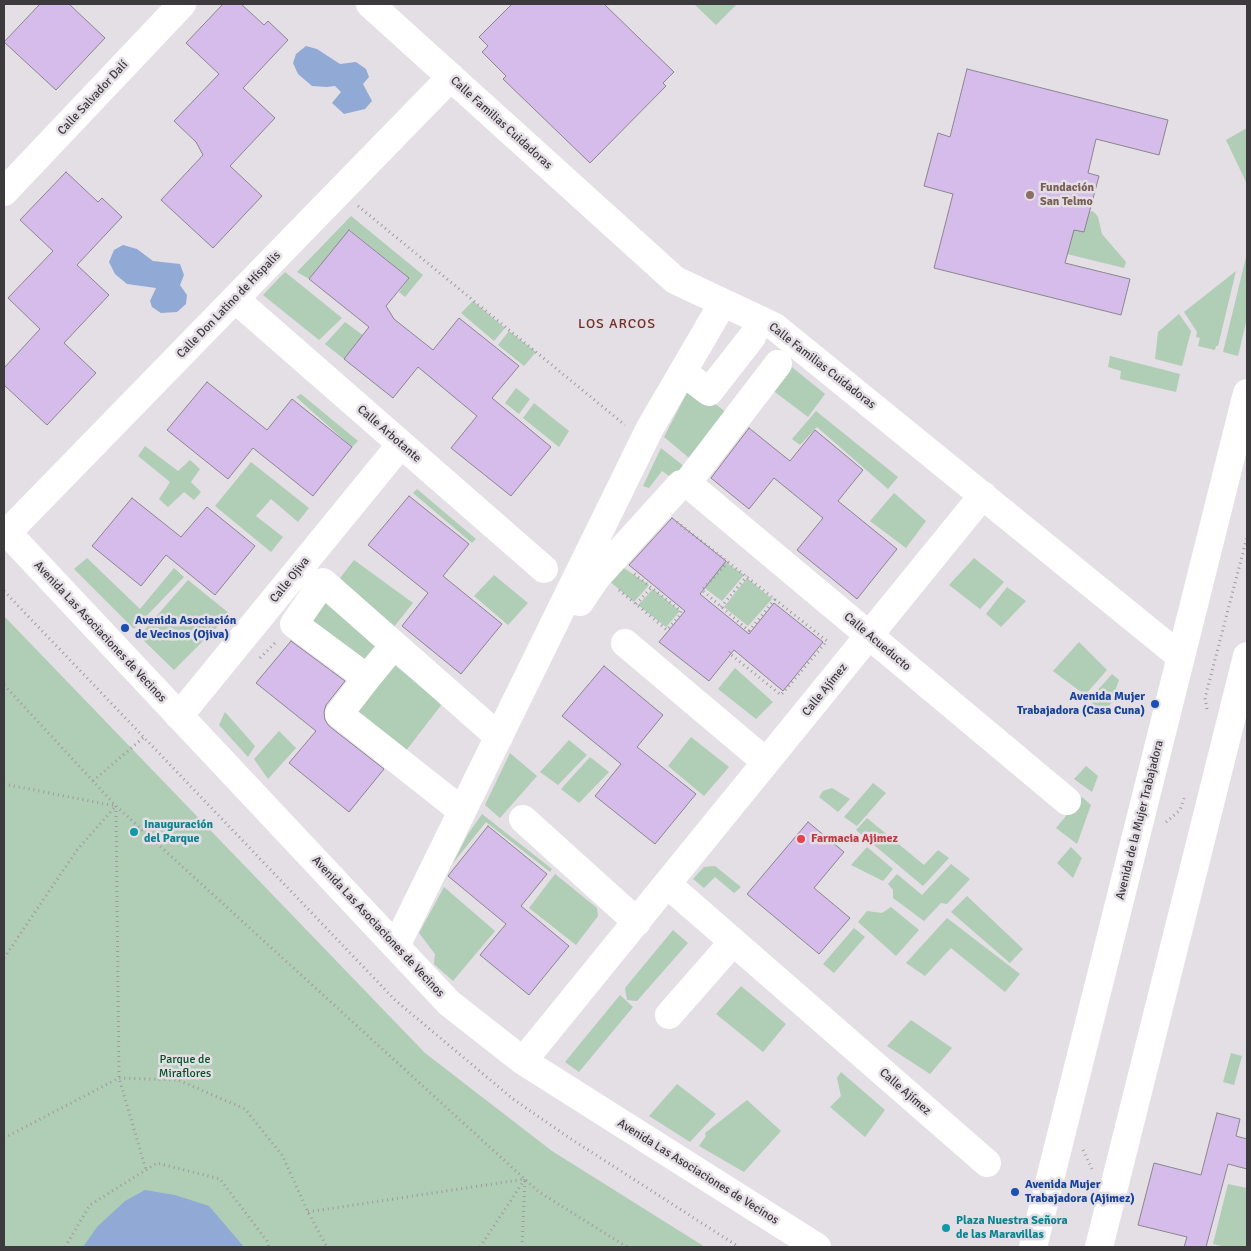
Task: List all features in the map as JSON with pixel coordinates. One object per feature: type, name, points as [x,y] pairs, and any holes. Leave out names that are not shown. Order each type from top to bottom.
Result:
[{"type":"street","name":"Calle Salvador Dalí","points":[[4,192],[182,4]]},
{"type":"street","name":"Calle Familias Cuidadoras","points":[[370,4],[675,280],[775,327],[1181,657]]},
{"type":"street","name":"Calle Don Latino de Híspalis","points":[[6,531],[235,299],[450,77]]},
{"type":"street","name":"Calle Arbotante","points":[[235,299],[544,569]]},
{"type":"street","points":[[396,946],[644,441],[717,312]]},
{"type":"street","points":[[709,392],[752,338]]},
{"type":"street","points":[[554,624],[561,630],[596,578],[684,483],[778,364]]},
{"type":"street","points":[[683,372],[730,411]]},
{"type":"street","name":"Avenida de la Mujer Trabajadora","points":[[1033,1247],[1247,393]]},
{"type":"street","name":"Calle Ojiva","points":[[179,716],[401,444]]},
{"type":"street","name":"Calle Acueducto","points":[[684,483],[870,635],[1067,801]]},
{"type":"street","name":"Calle Ajímez","points":[[523,1061],[984,495]]},
{"type":"street","name":"Avenida Las Asociaciones de Vecinos","points":[[6,531],[449,1003],[523,1061],[817,1247]]},
{"type":"street","points":[[367,678],[294,624],[323,582],[498,737]]},
{"type":"street","points":[[625,643],[766,762]]},
{"type":"street","points":[[394,645],[339,714],[462,811]]},
{"type":"street","points":[[1099,1247],[1247,656]]},
{"type":"street","points":[[523,819],[636,922]]},
{"type":"street","name":"Calle Ajímez","points":[[667,884],[987,1163]]},
{"type":"street","points":[[669,1015],[733,942]]},
{"type":"path","points":[[340,191],[644,441]]},
{"type":"path","points":[[692,535],[747,576],[827,641],[782,695],[729,652],[733,649]]},
{"type":"path","points":[[1208,714],[1205,698],[1247,537]]},
{"type":"path","points":[[728,562],[702,590],[748,631],[775,599]]},
{"type":"path","points":[[629,570],[653,588],[681,611],[668,630],[636,604],[653,588]]},
{"type":"path","points":[[721,607],[747,576]]},
{"type":"path","points":[[638,605],[653,588]]},
{"type":"path","points":[[257,662],[298,619]]},
{"type":"path","points":[[4,685],[116,806],[539,1192],[627,1247]]},
{"type":"path","points":[[93,780],[144,737]]},
{"type":"path","points":[[4,784],[116,806]]},
{"type":"path","points":[[1159,828],[1180,810],[1186,792]]},
{"type":"path","points":[[4,958],[77,850],[116,806]]},
{"type":"path","points":[[116,806],[119,1078],[146,1170]]},
{"type":"path","points":[[4,1138],[119,1078],[178,1080],[244,1109],[282,1155],[308,1212],[327,1247]]},
{"type":"path","points":[[1079,1142],[1095,1176]]},
{"type":"path","points":[[65,1247],[90,1205],[157,1163],[220,1179],[267,1241],[269,1247]]},
{"type":"path","points":[[308,1212],[525,1179]]},
{"type":"path","points":[[480,1247],[525,1179]]},
{"type":"path","points":[[522,1247],[525,1179]]},
{"type":"green space","points":[[694,4],[737,4],[716,25]]},
{"type":"green space","points":[[1247,128],[1247,184],[1226,140]]},
{"type":"green space","points":[[1085,210],[1094,212],[1098,217],[1102,234],[1126,262],[1124,268],[1063,253],[1069,226]]},
{"type":"green space","points":[[351,216],[423,275],[405,297],[399,292],[409,278],[350,230],[309,279],[297,272]]},
{"type":"green space","points":[[1246,257],[1247,318],[1238,356],[1223,352]]},
{"type":"green space","points":[[1236,271],[1218,346],[1216,346],[1215,350],[1198,346],[1200,338],[1196,337],[1197,332],[1184,312]]},
{"type":"green space","points":[[285,272],[342,318],[319,340],[263,295]]},
{"type":"green space","points":[[473,301],[505,328],[494,341],[461,313]]},
{"type":"green space","points":[[1179,314],[1191,331],[1182,366],[1155,359],[1158,332]]},
{"type":"green space","points":[[345,322],[368,339],[358,341],[344,359],[325,344]]},
{"type":"green space","points":[[509,331],[536,352],[524,366],[498,345]]},
{"type":"green space","points":[[1110,356],[1180,374],[1176,392],[1120,379],[1121,371],[1108,367]]},
{"type":"green space","points":[[782,359],[825,394],[808,417],[763,383]]},
{"type":"green space","points":[[691,385],[736,420],[700,467],[664,437]]},
{"type":"green space","points":[[516,388],[530,399],[519,414],[505,403]]},
{"type":"green space","points":[[301,394],[358,441],[352,447],[296,397]]},
{"type":"green space","points":[[534,403],[569,431],[559,447],[523,418]]},
{"type":"green space","points":[[816,411],[898,477],[888,489],[817,427],[800,445],[792,439]]},
{"type":"green space","points":[[145,446],[178,471],[190,460],[200,469],[191,482],[201,492],[194,500],[184,492],[168,507],[159,499],[170,482],[138,456]]},
{"type":"green space","points":[[661,448],[690,471],[681,484],[662,471],[649,488],[643,486]]},
{"type":"green space","points":[[251,462],[309,508],[298,522],[271,499],[256,516],[283,537],[271,552],[215,506]]},
{"type":"green space","points":[[417,489],[476,539],[472,543],[413,493]]},
{"type":"green space","points":[[894,493],[926,521],[906,548],[870,521]]},
{"type":"green space","points":[[87,558],[140,609],[174,568],[184,577],[134,629],[74,569]]},
{"type":"green space","points":[[974,558],[1004,582],[980,609],[949,585]]},
{"type":"green space","points":[[354,560],[413,603],[389,633],[333,587]]},
{"type":"green space","points":[[724,561],[744,575],[722,601],[702,586]]},
{"type":"green space","points":[[621,566],[649,585],[634,602],[608,580]]},
{"type":"green space","points":[[494,575],[528,603],[508,625],[474,596]]},
{"type":"green space","points":[[747,578],[772,599],[748,626],[724,607]]},
{"type":"green space","points":[[188,580],[230,614],[174,670],[139,636]]},
{"type":"green space","points":[[1007,587],[1026,601],[1001,627],[986,614]]},
{"type":"green space","points":[[653,589],[680,611],[666,627],[638,605]]},
{"type":"green space","points":[[327,593],[387,641],[367,668],[307,617]]},
{"type":"green space","name":"Parque de Miraflores","points":[[4,616],[425,1053],[552,1151],[705,1247],[4,1247]]},
{"type":"green space","points":[[1079,642],[1107,670],[1085,695],[1053,671]]},
{"type":"green space","points":[[385,657],[442,704],[405,752],[345,705]]},
{"type":"green space","points":[[735,668],[773,702],[756,719],[718,689]]},
{"type":"green space","points":[[1112,674],[1119,680],[1106,716],[1089,700]]},
{"type":"green space","points":[[225,712],[255,746],[248,757],[219,725]]},
{"type":"green space","points":[[279,731],[296,748],[268,779],[254,759]]},
{"type":"green space","points":[[691,737],[729,767],[704,796],[668,766]]},
{"type":"green space","points":[[569,740],[587,755],[558,785],[540,772]]},
{"type":"green space","points":[[510,753],[537,776],[500,818],[485,805]]},
{"type":"green space","points":[[590,757],[609,772],[579,803],[561,789]]},
{"type":"green space","points":[[1086,766],[1098,776],[1092,792],[1074,779]]},
{"type":"green space","points":[[873,783],[886,793],[857,826],[844,817]]},
{"type":"green space","points":[[832,788],[850,799],[838,812],[819,797],[823,791]]},
{"type":"green space","points":[[1082,797],[1091,805],[1077,844],[1056,828]]},
{"type":"green space","points":[[482,814],[552,869],[550,872],[486,822],[453,863],[468,834]]},
{"type":"green space","points":[[867,818],[924,865],[938,850],[949,858],[923,886],[856,830]]},
{"type":"green space","points":[[867,847],[893,869],[883,881],[851,865]]},
{"type":"green space","points":[[1071,847],[1082,858],[1073,878],[1057,863]]},
{"type":"green space","points":[[951,864],[970,879],[947,904],[941,903],[924,921],[893,898],[893,890],[888,884],[897,874],[922,895]]},
{"type":"green space","points":[[715,866],[741,887],[734,893],[715,877],[704,888],[693,879],[704,867]]},
{"type":"green space","points":[[555,874],[597,908],[598,916],[576,945],[529,908]]},
{"type":"green space","points":[[444,887],[495,931],[453,981],[434,964],[435,954],[419,933]]},
{"type":"green space","points":[[967,896],[1023,949],[1010,963],[951,912]]},
{"type":"green space","points":[[891,907],[919,930],[896,956],[858,922],[867,911],[882,913]]},
{"type":"green space","points":[[947,918],[1020,974],[1005,992],[951,948],[925,976],[906,963]]},
{"type":"green space","points":[[854,928],[865,937],[834,973],[823,964]]},
{"type":"green space","points":[[673,930],[688,943],[637,1001],[627,1000],[625,988]]},
{"type":"green space","points":[[741,986],[786,1024],[763,1052],[716,1014]]},
{"type":"green space","points":[[620,995],[633,1007],[579,1072],[565,1062]]},
{"type":"green space","points":[[911,1020],[952,1048],[930,1074],[887,1046]]},
{"type":"green space","points":[[1231,1053],[1242,1056],[1234,1085],[1223,1082]]},
{"type":"green space","points":[[841,1072],[885,1110],[865,1137],[830,1107],[841,1096],[837,1078]]},
{"type":"green space","points":[[677,1084],[716,1114],[690,1142],[649,1116]]},
{"type":"green space","points":[[747,1100],[781,1131],[744,1172],[699,1146],[706,1136],[705,1133]]},
{"type":"green space","points":[[1228,1184],[1247,1188],[1247,1247],[1226,1247],[1213,1244]]},
{"type":"water","points":[[306,46],[317,49],[340,64],[356,62],[366,69],[369,77],[363,84],[372,101],[365,109],[344,114],[332,103],[341,92],[335,86],[312,86],[298,74],[293,63],[296,54]]},
{"type":"water","points":[[123,245],[137,249],[153,261],[180,264],[184,275],[180,285],[187,295],[186,304],[177,312],[161,313],[152,307],[150,301],[156,288],[127,284],[115,274],[109,262],[114,250]]},
{"type":"water","points":[[145,1190],[175,1195],[209,1206],[244,1247],[83,1247],[97,1227],[125,1201]]},
{"type":"building","points":[[40,4],[69,4],[105,38],[56,90],[4,42]]},
{"type":"building","points":[[223,4],[241,4],[264,25],[268,21],[288,40],[243,88],[275,118],[230,166],[262,196],[213,248],[161,200],[203,155],[196,142],[174,121],[219,74],[186,43]]},
{"type":"building","points":[[512,4],[604,4],[674,72],[663,83],[666,86],[590,163],[503,79],[506,76],[482,52],[488,46],[479,37]]},
{"type":"building","points":[[967,69],[1168,120],[1159,155],[1096,139],[1088,173],[1099,176],[1084,232],[1074,230],[1065,263],[1130,279],[1121,315],[934,268],[953,194],[924,186],[938,133],[950,137]]},
{"type":"building","points":[[66,172],[98,202],[102,198],[122,217],[77,265],[109,295],[64,343],[96,373],[47,425],[4,385],[4,368],[40,329],[8,298],[53,251],[20,220]]},
{"type":"building","points":[[349,230],[409,278],[386,306],[394,319],[433,350],[459,318],[519,366],[492,398],[551,447],[511,496],[451,448],[477,416],[418,367],[393,398],[344,359],[369,327],[309,279]]},
{"type":"building","points":[[207,382],[267,430],[292,399],[352,447],[313,496],[253,448],[228,479],[167,430]]},
{"type":"building","points":[[749,428],[790,461],[815,430],[863,470],[838,501],[897,549],[857,599],[797,550],[823,518],[774,478],[749,509],[711,478]]},
{"type":"building","points":[[409,496],[469,544],[443,576],[502,624],[461,674],[402,626],[428,593],[368,545]]},
{"type":"building","points":[[132,498],[181,537],[207,507],[255,546],[215,595],[166,555],[141,586],[92,546]]},
{"type":"building","points":[[672,518],[726,561],[700,594],[749,634],[774,603],[823,642],[783,691],[734,650],[709,681],[659,642],[685,611],[629,565]]},
{"type":"building","points":[[291,641],[345,681],[326,705],[324,712],[325,720],[329,726],[384,769],[349,812],[289,763],[316,731],[256,683]]},
{"type":"building","points":[[604,666],[663,715],[637,747],[696,794],[655,844],[595,796],[621,764],[562,716]]},
{"type":"building","points":[[808,822],[844,852],[814,888],[850,918],[819,954],[747,894]]},
{"type":"building","points":[[488,826],[547,874],[521,906],[569,946],[529,995],[480,955],[506,924],[448,876]]},
{"type":"building","points":[[1217,1113],[1240,1119],[1236,1136],[1247,1139],[1247,1169],[1228,1164],[1206,1247],[1184,1247],[1187,1237],[1138,1225],[1154,1163],[1201,1175]]},
{"type":"place","name":"Fundación San Telmo","points":[[1030,195]]},
{"type":"place","name":"Avenida Asociación de Vecinos (Ojiva)","points":[[125,628]]},
{"type":"place","name":"Avenida Mujer Trabajadora (Casa Cuna)","points":[[1155,704]]},
{"type":"place","name":"Inauguración del Parque","points":[[134,832]]},
{"type":"place","name":"Farmacia Ajimez","points":[[801,839]]},
{"type":"place","name":"Avenida Mujer Trabajadora (Ajimez)","points":[[1015,1192]]},
{"type":"place","name":"Plaza Nuestra Señora de las Maravillas","points":[[946,1228]]},
{"type":"district","name":"LOS ARCOS","points":[[617,324]]}]
